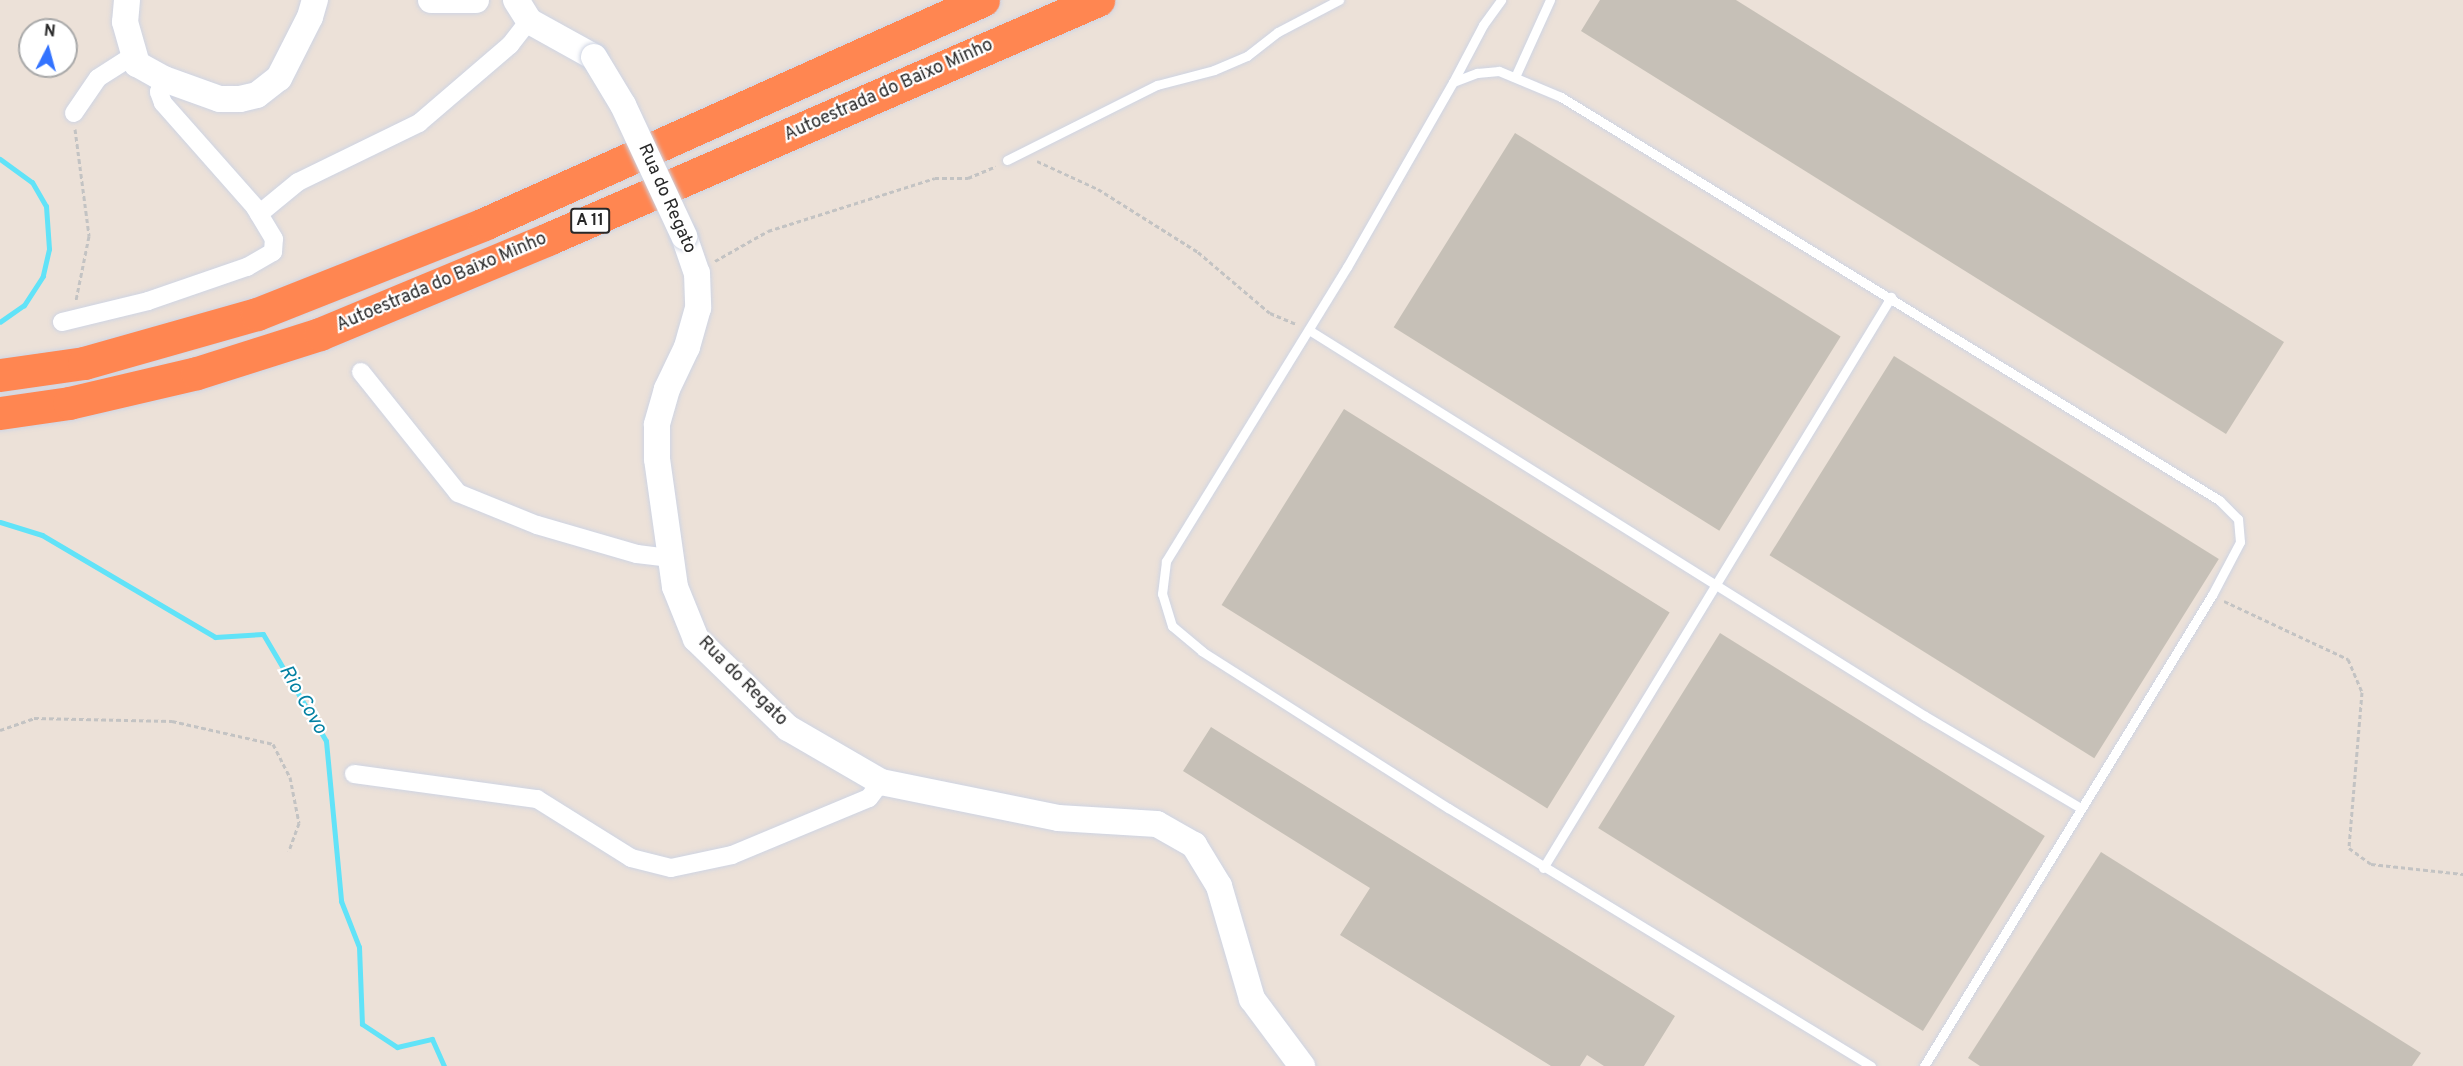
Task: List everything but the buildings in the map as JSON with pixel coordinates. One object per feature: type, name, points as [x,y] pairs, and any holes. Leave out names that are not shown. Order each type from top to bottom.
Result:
[{"type":"highway","name":"A 11","points":[[0,375],[84,363],[257,314],[484,224],[982,0]]},
{"type":"highway","name":"Autoestrada do Baixo Minho","points":[[0,413],[69,403],[197,373],[320,334],[548,239],[1098,0]]},
{"type":"street","points":[[127,0],[125,22],[137,64],[164,79],[220,99],[257,95],[279,78],[310,17],[315,0]]},
{"type":"street","points":[[431,0],[476,0]]},
{"type":"street","name":"Rua do Regato","points":[[516,0],[529,21],[594,57],[623,105],[684,236],[697,273],[698,308],[657,425],[657,459],[675,587],[696,639],[788,728],[881,782],[1058,818],[1157,824],[1194,845],[1219,886],[1252,999],[1302,1066]]},
{"type":"street","points":[[259,214],[297,182],[419,123],[510,45],[529,21]]},
{"type":"street","points":[[74,113],[98,78],[134,55]]},
{"type":"street","points":[[68,321],[148,301],[247,267],[273,252],[274,239],[259,214],[163,103],[159,92],[164,79]]},
{"type":"street","points":[[360,372],[458,493],[537,525],[637,554],[671,558]]},
{"type":"street","points":[[354,774],[537,799],[630,858],[671,868],[732,855],[868,798],[881,782]]},
{"type":"lane","points":[[1007,160],[1157,85],[1214,70],[1247,56],[1278,32],[1339,0]]},
{"type":"lane","points":[[1501,0],[1483,25],[1453,82],[1309,330],[1166,561],[1162,594],[1172,626],[1202,651],[1543,868],[1870,1066]]},
{"type":"lane","points":[[1515,77],[1550,0]]},
{"type":"lane","points":[[1453,82],[1477,73],[1499,71],[1561,97],[1891,297],[2218,500],[2238,519],[2240,542],[2212,595],[2079,807],[1924,1066]]},
{"type":"lane","points":[[1543,868],[1713,584],[1891,297]]},
{"type":"lane","points":[[1309,330],[1713,584],[2079,807]]},
{"type":"path","points":[[68,321],[89,236],[74,113]]},
{"type":"path","points":[[697,273],[768,231],[935,178],[968,178],[1007,160],[1039,161],[1098,189],[1198,252],[1270,313],[1309,330]]},
{"type":"path","points":[[2212,595],[2348,659],[2362,692],[2349,848],[2371,864],[2463,874]]},
{"type":"path","points":[[0,730],[34,718],[172,720],[273,744],[290,777],[299,823],[289,851]]},
{"type":"waterway","name":"Rio Covo","points":[[0,159],[32,182],[46,206],[49,249],[43,276],[24,305],[0,322]]},
{"type":"waterway","name":"Rio Covo","points":[[0,522],[42,535],[215,637],[263,634],[326,741],[341,901],[359,947],[362,1024],[397,1047],[432,1039],[444,1066]]}]
